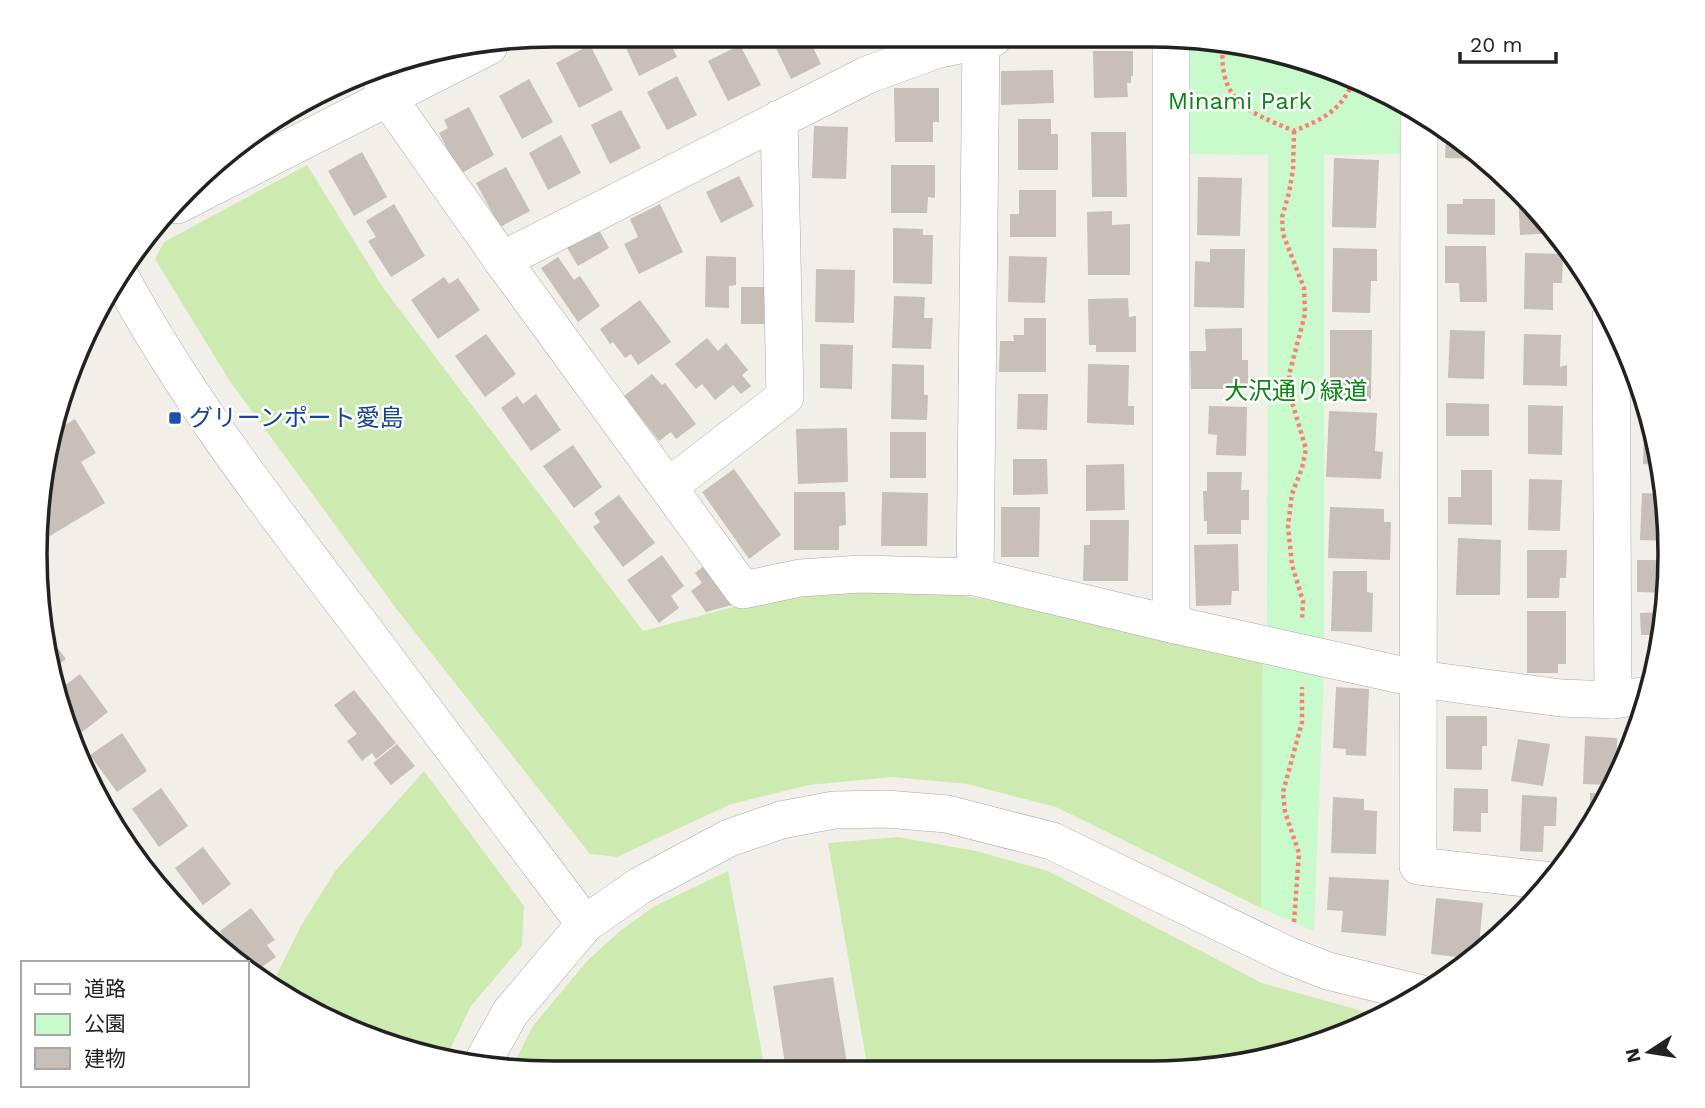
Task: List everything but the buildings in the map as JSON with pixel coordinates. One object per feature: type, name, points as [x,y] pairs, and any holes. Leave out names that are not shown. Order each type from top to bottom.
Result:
[{"type":"street","points":[[502,260],[867,75],[950,47]]},
{"type":"street","points":[[975,577],[987,47]]},
{"type":"street","points":[[1171,48],[1171,624]]},
{"type":"street","points":[[202,190],[382,83],[459,56]]},
{"type":"street","points":[[382,83],[502,260],[743,590],[800,578],[849,575],[975,577],[1419,679],[1561,698],[1613,700],[1637,697]]},
{"type":"street","points":[[668,487],[785,397],[779,119]]},
{"type":"street","points":[[1419,124],[1418,866],[1539,880]]},
{"type":"street","points":[[125,285],[185,386],[253,485],[585,924]]},
{"type":"street","points":[[1611,343],[1613,700]]},
{"type":"street","points":[[486,1056],[510,1013],[585,924],[641,885],[729,838],[781,820],[834,810],[898,810],[947,814],[1052,841],[1287,955],[1328,971],[1408,991]]},
{"type":"path","points":[[1222,53],[1221,66],[1233,98],[1260,117],[1294,131],[1318,121],[1341,105],[1350,88]]},
{"type":"path","points":[[1294,131],[1290,193],[1282,217],[1283,234],[1304,288],[1305,314],[1289,375],[1292,402],[1306,449],[1292,494],[1288,526],[1293,565],[1303,601],[1302,628]]},
{"type":"path","points":[[1294,929],[1299,853],[1284,812],[1283,792],[1302,722],[1302,674]]},
{"type":"green space","name":"大沢通り緑道","points":[[1186,48],[1250,57],[1314,74],[1401,113],[1401,154],[1324,155],[1324,642],[1267,628],[1268,155],[1187,154]]},
{"type":"green space","points":[[307,165],[384,289],[643,631],[737,606],[862,589],[944,592],[1263,658],[1261,908],[1056,807],[967,784],[892,777],[809,785],[731,804],[617,857],[590,854],[398,611],[229,380],[155,259],[164,242]]},
{"type":"green space","points":[[1263,658],[1324,672],[1314,931],[1261,908]]},
{"type":"green space","points":[[424,771],[524,906],[522,946],[471,1006],[450,1050],[391,1034],[360,1022],[275,977],[302,924],[336,870]]},
{"type":"green space","points":[[898,837],[976,851],[1048,871],[1262,983],[1366,1012],[1314,1034],[1282,1043],[1250,1051],[1184,1060],[866,1061],[828,843]]},
{"type":"green space","points":[[728,871],[763,1061],[516,1059],[533,1026],[587,961],[620,931],[653,907]]},
{"type":"place","name":"グリーンポート愛島","points":[[175,418]]},
{"type":"park label","name":"Minami Park","points":[[1240,101]]}]
